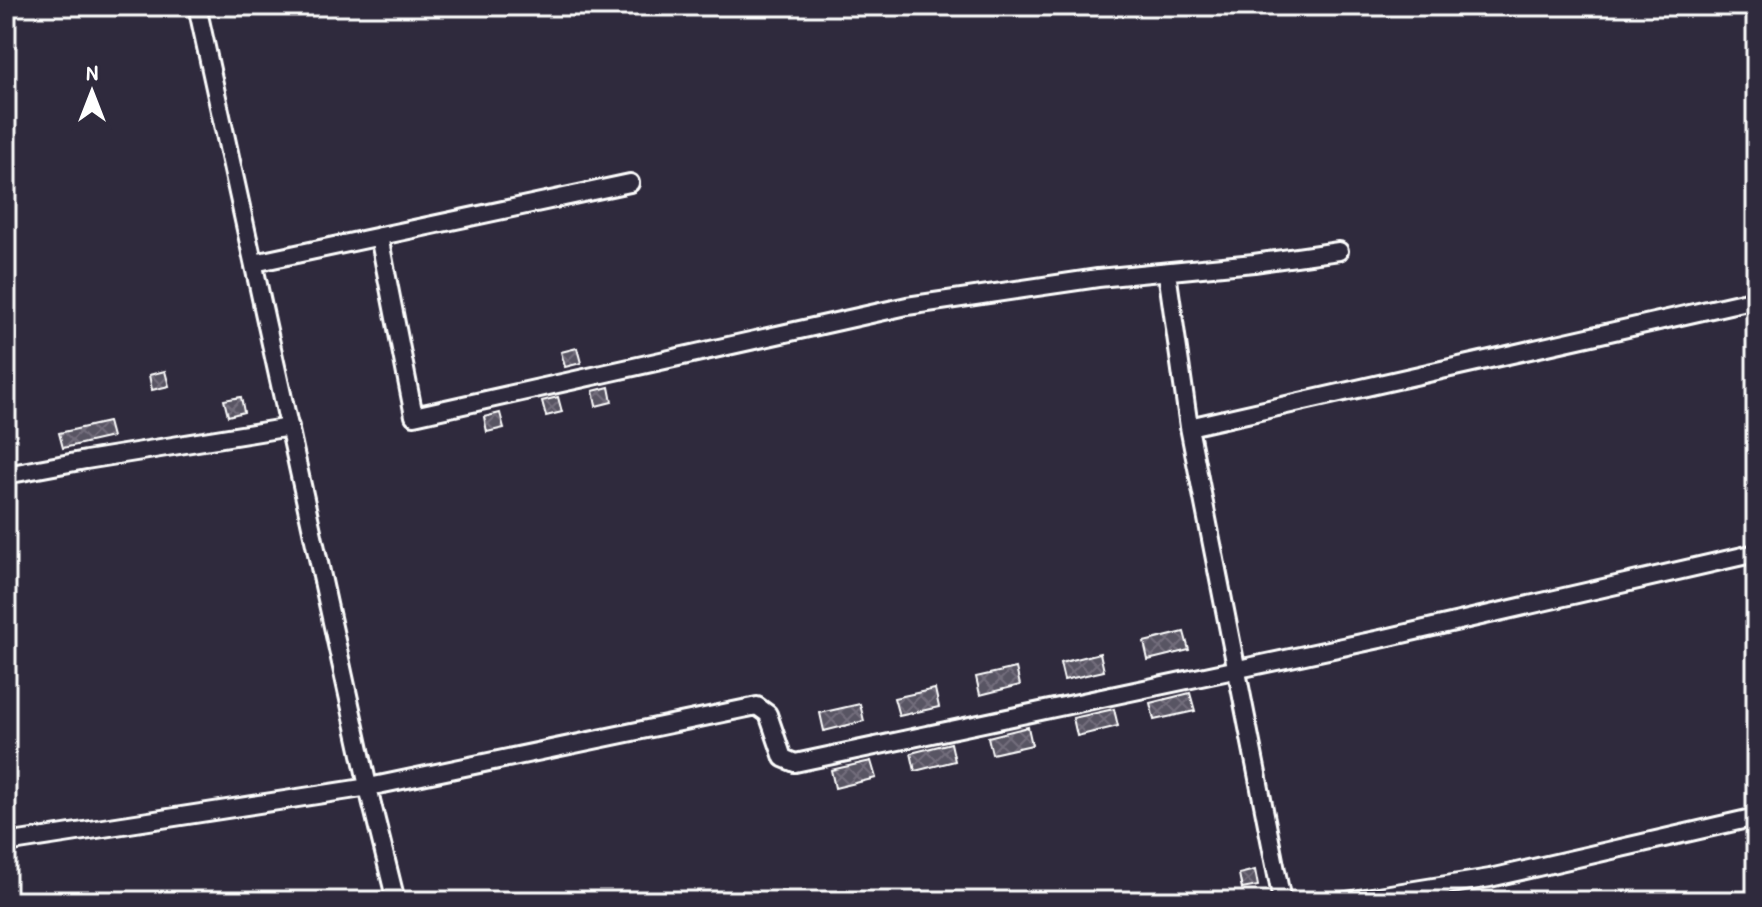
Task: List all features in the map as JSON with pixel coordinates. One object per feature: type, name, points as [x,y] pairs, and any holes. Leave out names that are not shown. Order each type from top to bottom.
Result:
[{"type":"street","points":[[197,6],[396,901]]},
{"type":"street","points":[[254,263],[630,183]]},
{"type":"street","points":[[379,236],[414,416],[907,306],[1098,278],[1254,263],[1339,251]]},
{"type":"street","points":[[1167,272],[1189,427],[1282,901]]},
{"type":"street","points":[[1189,427],[1756,299]]},
{"type":"street","points":[[6,475],[290,427]]},
{"type":"street","points":[[6,843],[369,787],[757,706],[768,714],[783,758],[795,763],[1400,635],[1756,553]]},
{"type":"street","points":[[1346,901],[1490,878],[1756,817]]},
{"type":"building","points":[[577,348],[581,363],[565,367],[561,352]]},
{"type":"building","points":[[165,371],[169,386],[152,390],[149,375]]},
{"type":"building","points":[[609,387],[612,402],[596,406],[593,391]]},
{"type":"building","points":[[241,397],[244,412],[228,416],[224,400]]},
{"type":"building","points":[[558,397],[562,412],[546,416],[542,401]]},
{"type":"building","points":[[500,413],[504,428],[487,432],[484,417]]},
{"type":"building","points":[[108,422],[112,437],[63,448],[59,433]]},
{"type":"building","points":[[1184,632],[1189,650],[1148,660],[1144,642]]},
{"type":"building","points":[[1100,653],[1104,671],[1064,680],[1060,663]]},
{"type":"building","points":[[1016,668],[1020,685],[980,695],[976,677]]},
{"type":"building","points":[[935,689],[939,707],[899,716],[894,698]]},
{"type":"building","points":[[1190,693],[1195,711],[1154,720],[1150,703]]},
{"type":"building","points":[[860,704],[864,721],[824,731],[820,713]]},
{"type":"building","points":[[1114,709],[1118,726],[1077,736],[1073,718]]},
{"type":"building","points":[[1028,727],[1032,745],[992,754],[988,737]]},
{"type":"building","points":[[951,743],[955,761],[915,771],[911,753]]},
{"type":"building","points":[[871,761],[876,778],[835,788],[831,770]]},
{"type":"building","points":[[1255,870],[1258,886],[1242,889],[1239,874]]}]
